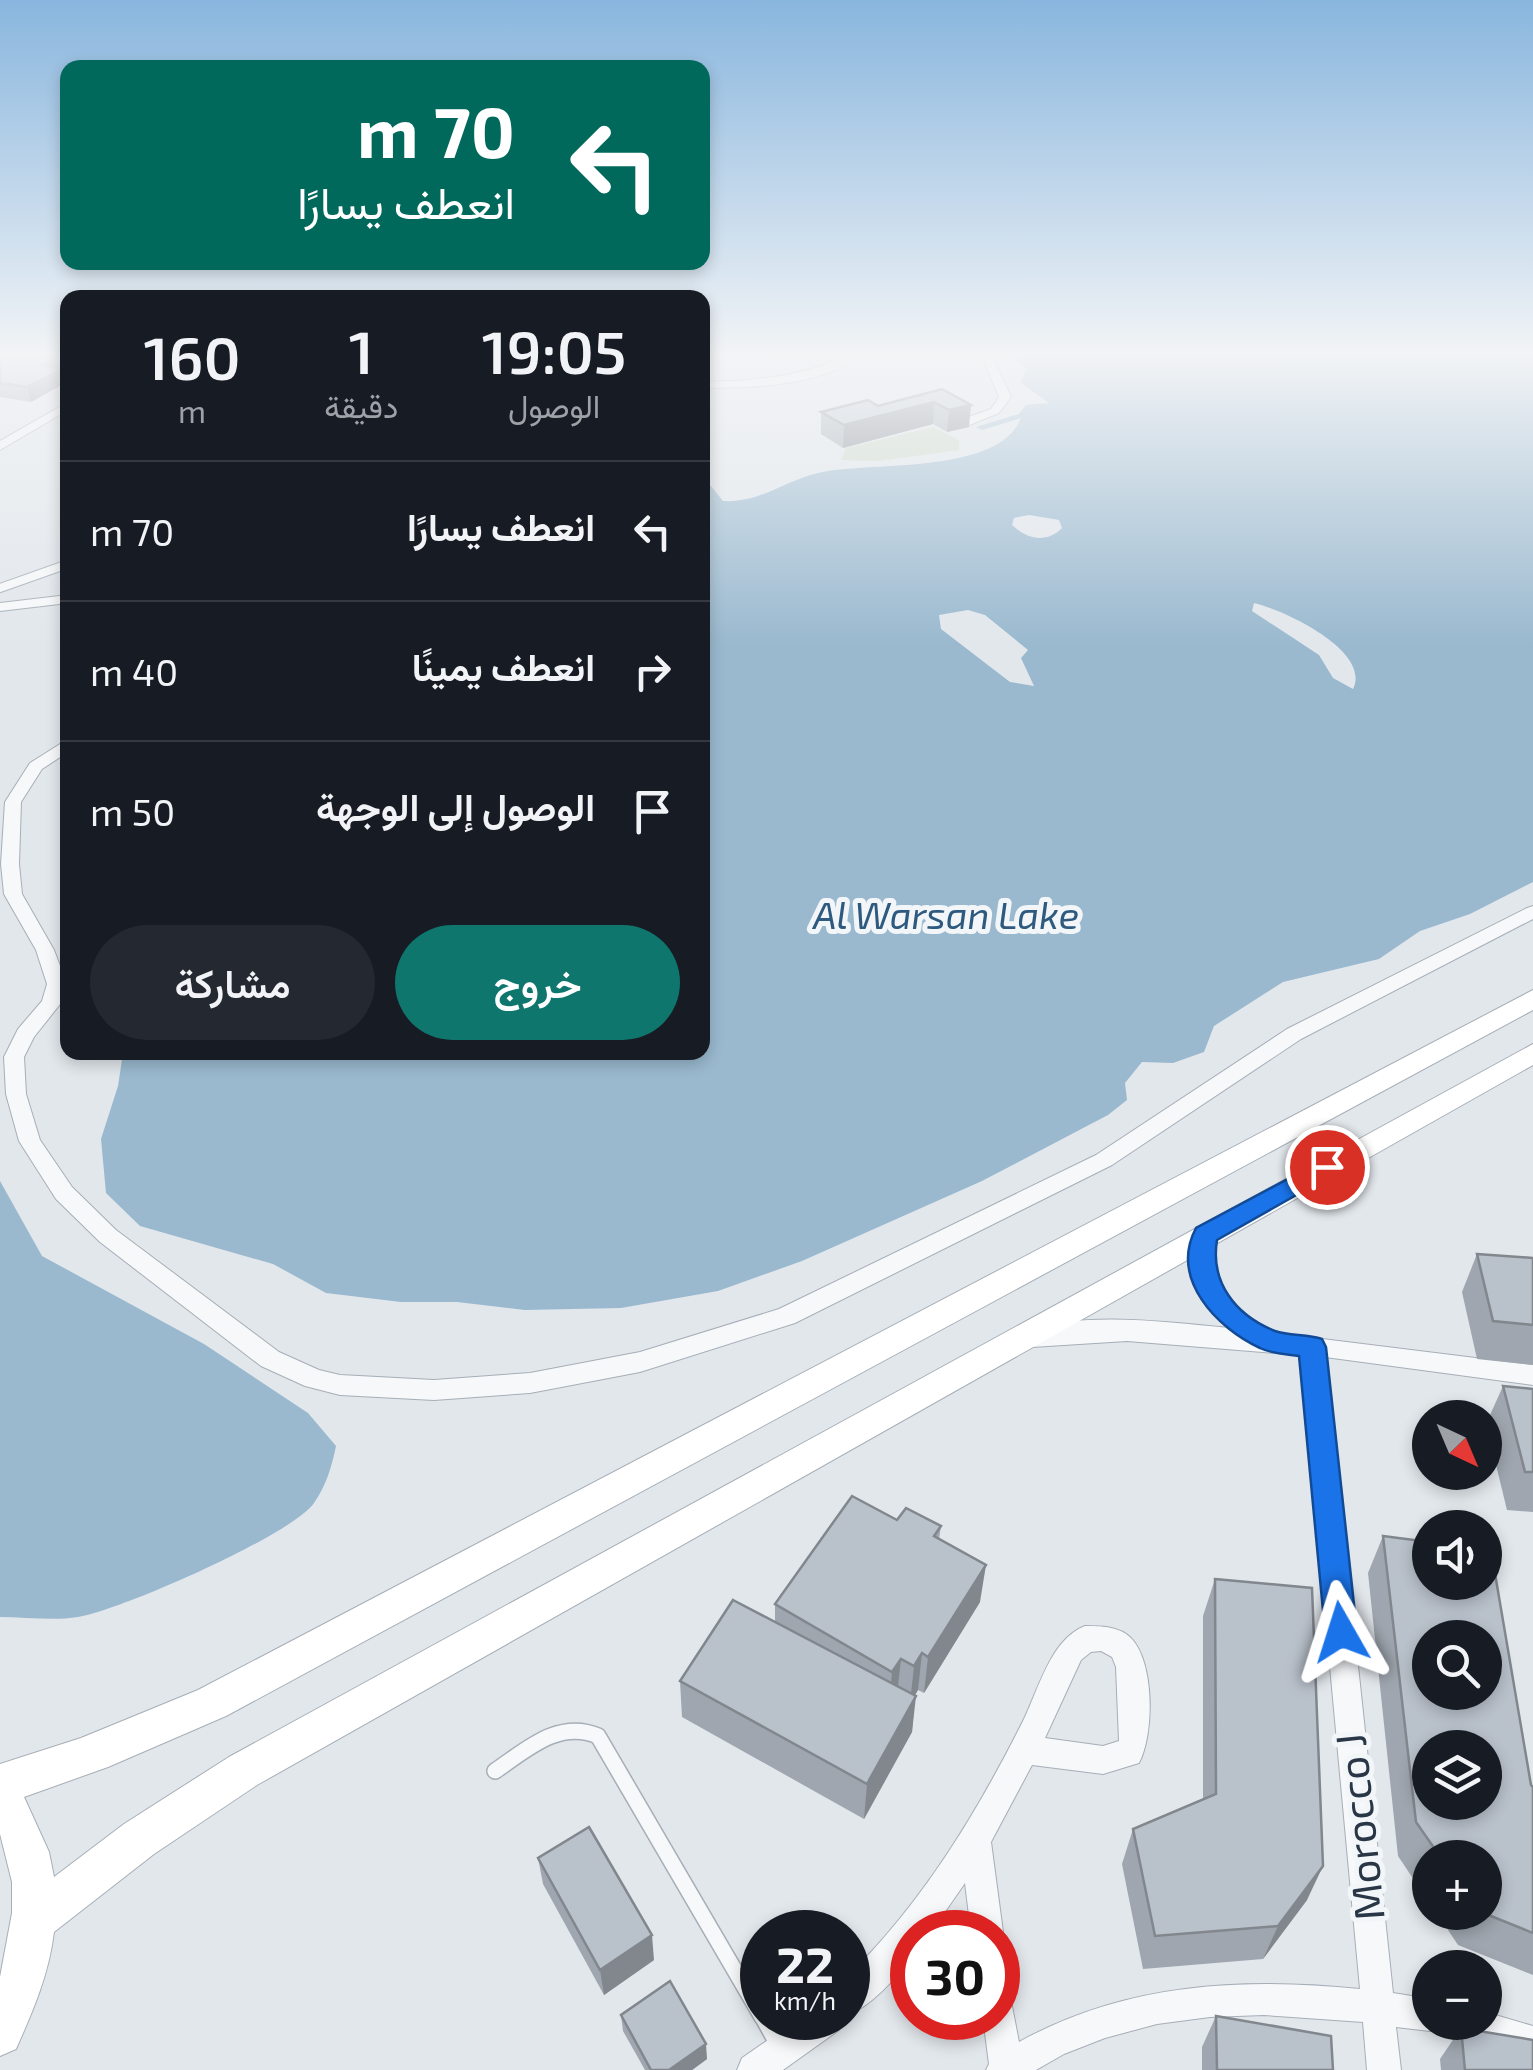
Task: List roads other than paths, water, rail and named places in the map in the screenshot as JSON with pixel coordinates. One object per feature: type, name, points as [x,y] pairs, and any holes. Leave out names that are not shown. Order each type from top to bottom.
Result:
[{"type":"street","points":[[0,607],[60,600]]},
{"type":"street","points":[[60,750],[26,778],[13,802],[10,864],[14,894],[53,968],[56,984],[52,1003],[25,1034],[14,1056],[16,1094],[30,1141],[64,1194],[108,1236],[270,1359],[314,1379],[340,1385],[434,1390],[530,1383],[698,1347],[787,1316],[1104,1160],[1294,1034],[1533,912]]},
{"type":"street","points":[[0,1784],[68,1765],[142,1737],[212,1703],[1533,998]]},
{"type":"street","points":[[34,1922],[139,1839],[243,1771],[1533,1053]]},
{"type":"street","points":[[1205,1235],[1200,1262],[1210,1292],[1235,1320],[1271,1342]]},
{"type":"street","points":[[1016,1341],[1120,1330],[1271,1342],[1533,1375]]},
{"type":"street","name":"Morocco J","points":[[1312,1347],[1384,2070]]},
{"type":"street","points":[[870,1974],[925,1915],[974,1839],[1025,1750],[1077,1644],[1096,1637],[1117,1644],[1132,1662],[1136,1737],[1129,1753],[1113,1760],[1025,1750]]},
{"type":"street","points":[[0,1797],[21,1832],[30,1858],[34,1922],[20,1986],[0,2033]]},
{"type":"street","points":[[974,1839],[984,1910]]},
{"type":"street","points":[[1002,2040],[1005,2069],[1052,2042],[1100,2023],[1203,2000],[1312,1998],[1412,2013]]},
{"type":"street","points":[[1502,2034],[1533,2044]]},
{"type":"street","points":[[754,2070],[798,2040]]},
{"type":"lane","points":[[0,588],[60,567]]},
{"type":"lane","points":[[495,1771],[565,1730],[589,1730],[598,1736],[740,1979]]},
{"type":"lane","points":[[775,2040],[782,2052]]},
{"type":"water","name":"Al Warsan Lake","points":[[982,451],[1533,451],[1533,882],[1470,914],[1420,931],[1379,959],[1283,982],[1214,1026],[1204,1052],[1173,1063],[1142,1062],[1125,1083],[1127,1100],[1108,1115],[982,1181],[802,1261],[718,1291],[621,1308],[525,1310],[326,1293],[273,1264],[140,1226],[106,1193],[101,1139],[122,1060],[710,1060],[710,485],[723,501],[736,501],[818,473],[960,458]],"holes":[[[1029,515],[1059,520],[1062,528],[1043,538],[1024,534],[1012,525],[1014,518]],[[1254,603],[1304,623],[1338,647],[1350,661],[1355,675],[1353,689],[1333,678],[1319,655],[1252,611]],[[968,610],[985,615],[1028,650],[1021,658],[1034,686],[1010,682],[941,629],[939,615]]]},
{"type":"water","points":[[0,1181],[42,1256],[204,1344],[308,1413],[336,1446],[322,1490],[299,1517],[203,1570],[99,1612],[59,1619],[0,1617]]}]
